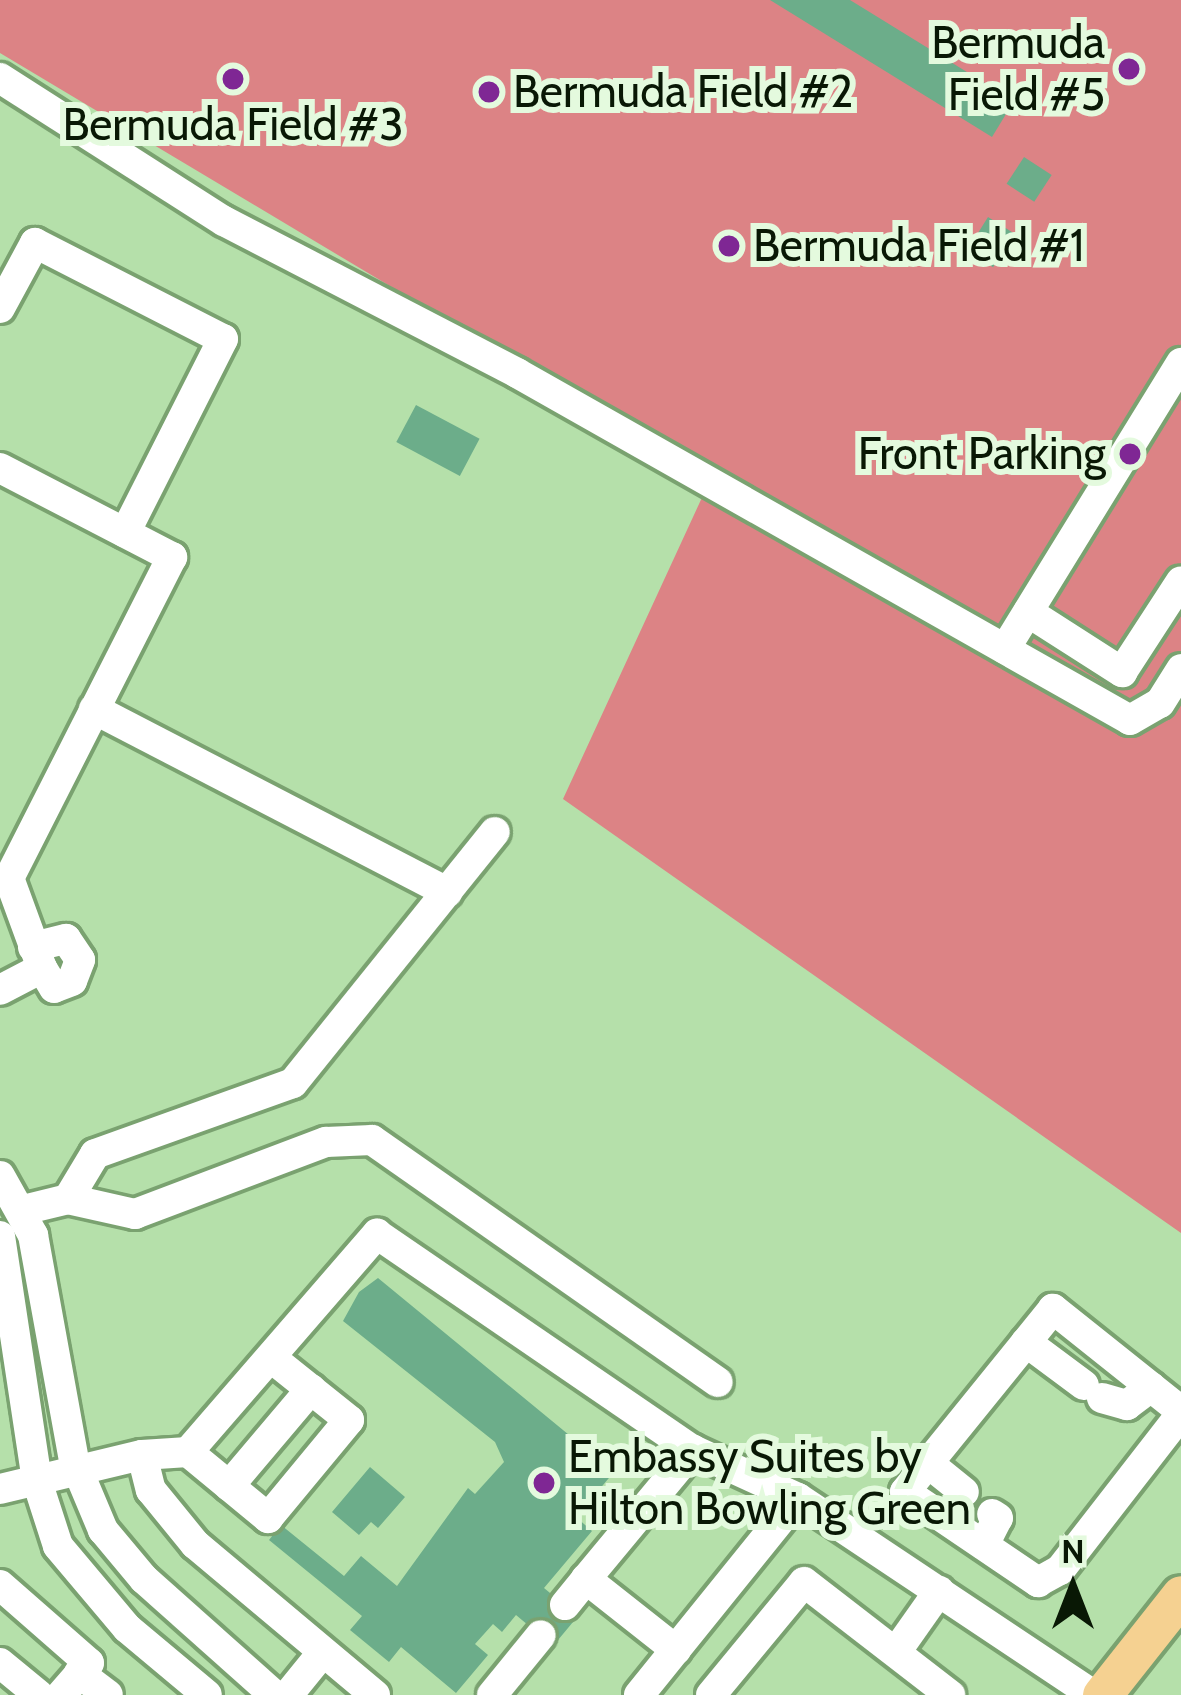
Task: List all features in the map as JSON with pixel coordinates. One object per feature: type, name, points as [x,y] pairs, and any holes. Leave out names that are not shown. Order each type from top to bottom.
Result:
[{"type":"main road","points":[[1097,1695],[1181,1595]]},
{"type":"street","points":[[0,78],[224,221],[517,373],[1130,720],[1160,703],[1181,669]]},
{"type":"street","points":[[0,308],[34,243],[223,339],[125,533]]},
{"type":"street","points":[[1005,650],[1181,363]]},
{"type":"street","points":[[0,468],[172,557],[9,878],[37,957],[0,990]]},
{"type":"street","points":[[1028,612],[1122,672],[1181,581]]},
{"type":"street","points":[[94,709],[447,892]]},
{"type":"street","points":[[68,1198],[95,1154],[293,1083],[495,832]]},
{"type":"street","points":[[23,1210],[68,1198],[134,1214],[326,1142],[372,1140],[718,1382]]},
{"type":"street","points":[[0,1176],[23,1210],[77,1469],[118,1550],[274,1695]]},
{"type":"street","points":[[188,1452],[274,1360],[377,1234],[693,1450],[744,1466],[798,1498],[1097,1695]]},
{"type":"street","points":[[0,1236],[37,1481],[58,1546],[99,1599],[207,1695]]},
{"type":"street","points":[[1053,1309],[1151,1387],[1181,1412],[1060,1570],[1038,1582],[905,1492],[1053,1309]]},
{"type":"street","points":[[1026,1342],[1093,1391],[1127,1405],[1151,1387]]},
{"type":"street","points":[[0,1489],[165,1448],[188,1452],[268,1518],[349,1420],[274,1360]]},
{"type":"street","points":[[229,1486],[311,1389]]},
{"type":"street","points":[[565,1605],[693,1450]]},
{"type":"street","points":[[142,1455],[151,1490],[195,1544],[375,1695]]},
{"type":"street","points":[[928,1463],[964,1492]]},
{"type":"street","points":[[639,1695],[798,1498]]},
{"type":"street","points":[[984,1545],[998,1518],[992,1514]]},
{"type":"street","points":[[586,1579],[676,1650]]},
{"type":"street","points":[[711,1695],[804,1582],[950,1695]]},
{"type":"street","points":[[729,1584],[773,1619]]},
{"type":"street","points":[[0,1585],[88,1663],[70,1684],[108,1695]]},
{"type":"street","points":[[896,1652],[939,1591]]},
{"type":"street","points":[[492,1695],[541,1635]]},
{"type":"street","points":[[0,1637],[0,1661],[39,1695]]},
{"type":"street","points":[[288,1695],[323,1652]]},
{"type":"shaded area","points":[[0,0],[1181,0],[1181,1233],[563,799],[711,478],[0,53]]},
{"type":"building","points":[[770,0],[850,0],[1014,101],[992,137]]},
{"type":"building","points":[[1024,157],[1052,175],[1034,202],[1007,184]]},
{"type":"building","points":[[988,217],[1014,233],[993,267],[967,251]]},
{"type":"building","points":[[416,405],[480,439],[460,476],[396,442]]},
{"type":"building","name":"Embassy Suites by Hilton Bowling Green","points":[[378,1278],[614,1472],[576,1517],[592,1531],[544,1588],[578,1616],[553,1646],[516,1615],[502,1632],[493,1624],[475,1644],[488,1655],[456,1693],[401,1647],[389,1662],[350,1630],[362,1616],[269,1540],[281,1525],[344,1576],[361,1556],[397,1586],[468,1488],[475,1494],[504,1462],[495,1442],[343,1321],[359,1292]]},
{"type":"building","points":[[370,1467],[405,1497],[378,1528],[371,1522],[359,1535],[332,1512]]},
{"type":"place","name":"Bermuda Field #5","points":[[1129,69]]},
{"type":"place","name":"Bermuda Field #3","points":[[233,79]]},
{"type":"place","name":"Bermuda Field #2","points":[[489,92]]},
{"type":"place","name":"Bermuda Field #1","points":[[729,246]]},
{"type":"place","name":"Front Parking","points":[[1130,454]]},
{"type":"place","name":"Embassy Suites by Hilton Bowling Green","points":[[544,1483]]}]
